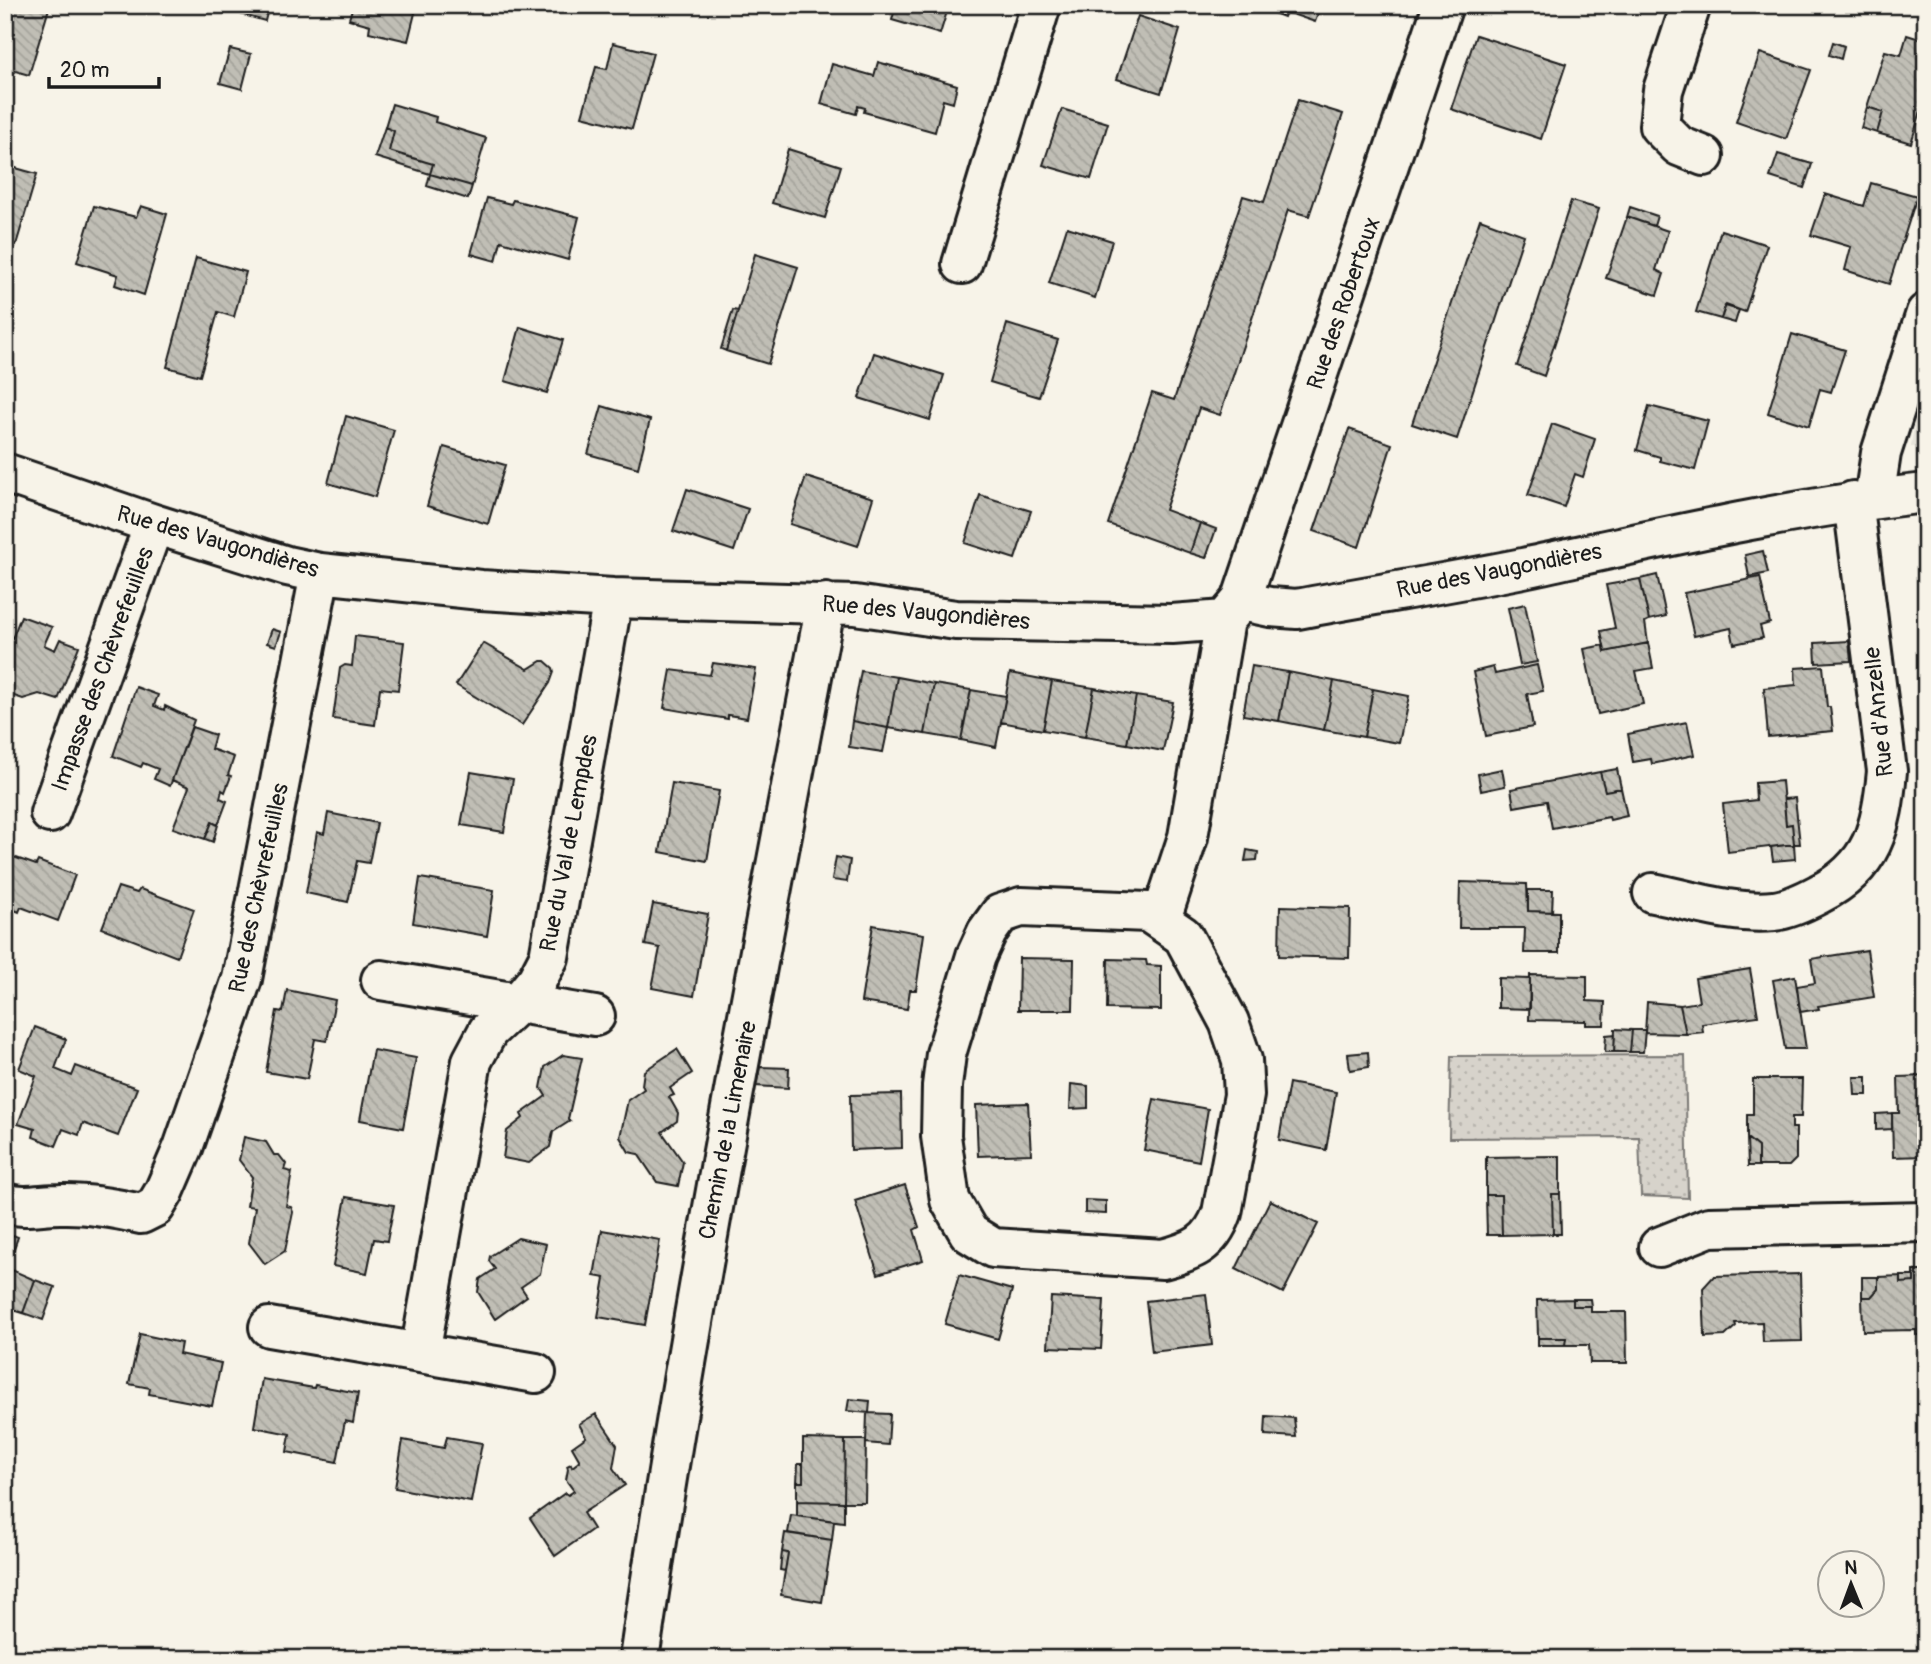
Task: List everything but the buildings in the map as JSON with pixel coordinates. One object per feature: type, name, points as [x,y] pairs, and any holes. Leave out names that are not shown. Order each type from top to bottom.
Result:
[{"type":"street","points":[[962,264],[1041,5]]},
{"type":"street","name":"Rue des Robertoux","points":[[1161,919],[1188,837],[1233,611],[1443,5]]},
{"type":"street","points":[[1691,5],[1662,90],[1659,126],[1679,146],[1704,156]]},
{"type":"street","name":"Rue d'Anzelle","points":[[1653,893],[1732,910],[1775,911],[1808,900],[1841,883],[1862,861],[1876,834],[1884,802],[1887,771],[1863,500],[1926,313]]},
{"type":"street","name":"Rue des Vaugondières","points":[[5,474],[287,566],[320,573],[481,590],[613,598],[826,603],[956,620],[1171,625],[1233,611],[1270,607],[1297,609],[1518,568],[1749,519],[1863,500],[1926,493]]},
{"type":"street","name":"Impasse des Chèvrefeuilles","points":[[50,813],[154,524]]},
{"type":"street","name":"Rue des Chèvrefeuilles","points":[[5,1203],[19,1207],[61,1203],[111,1207],[141,1214],[155,1207],[164,1192],[183,1148],[242,979],[320,573]]},
{"type":"street","name":"Rue du Val de Lempdes","points":[[420,1353],[472,1061],[488,1031],[518,1003],[537,980],[549,957],[613,598]]},
{"type":"street","name":"Chemin de la Limenaire","points":[[639,1659],[710,1219],[826,603]]},
{"type":"street","points":[[1021,906],[1148,912],[1161,919],[1183,936],[1229,1022],[1242,1060],[1244,1094],[1222,1213],[1216,1230],[1205,1242],[1184,1254],[1163,1259],[993,1248],[969,1233],[950,1200],[941,1136],[946,1054],[976,956],[987,932],[1000,914],[1021,906]]},
{"type":"street","points":[[381,980],[595,1016]]},
{"type":"street","points":[[1660,1247],[1709,1227],[1926,1222]]},
{"type":"street","points":[[269,1327],[536,1373]]},
{"type":"shaded area","points":[[1926,373],[1926,446],[1911,447],[1918,398]]},
{"type":"shaded area","points":[[1685,1055],[1688,1198],[1641,1196],[1639,1137],[1449,1138],[1451,1056]]}]
